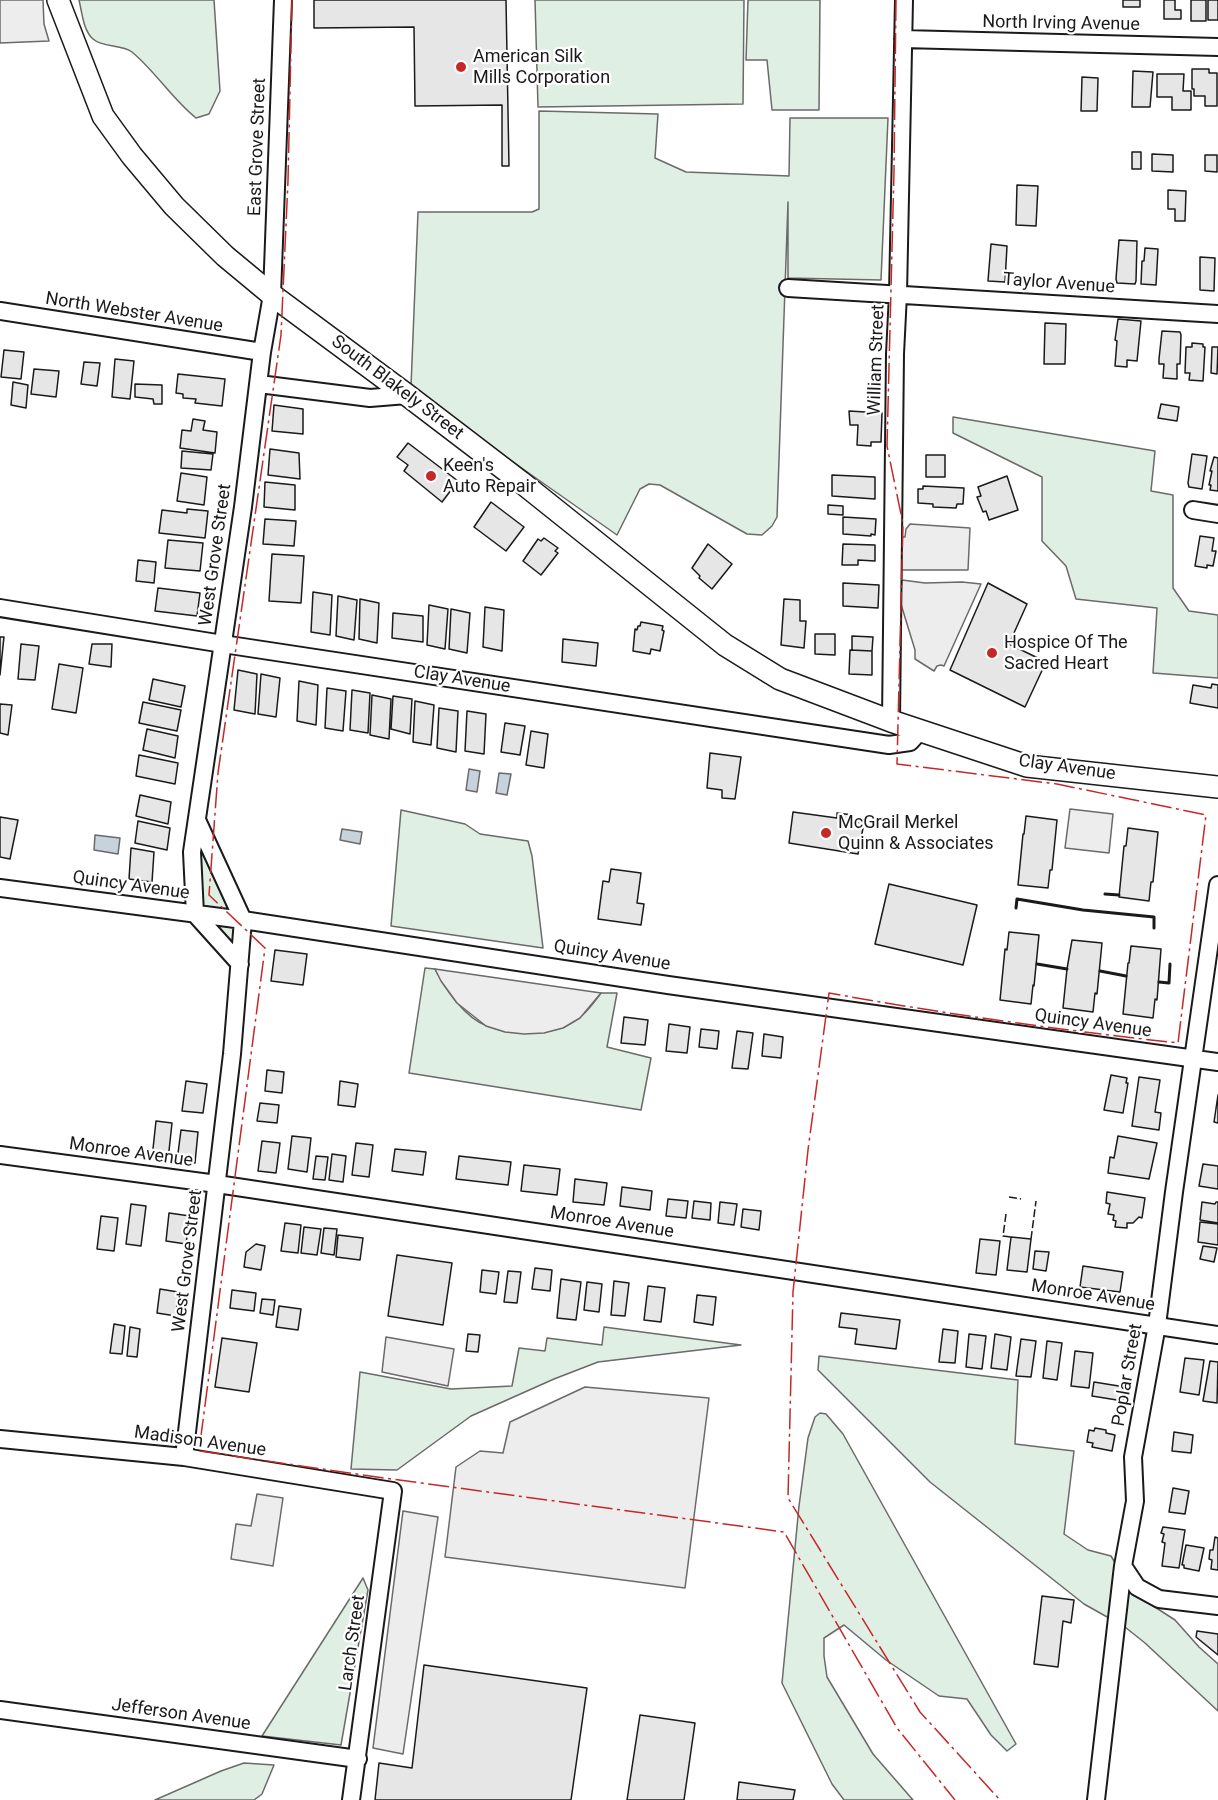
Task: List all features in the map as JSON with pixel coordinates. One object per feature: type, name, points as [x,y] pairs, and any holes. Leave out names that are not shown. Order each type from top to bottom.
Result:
[{"type":"main road","name":"South Blakely Street","points":[[58,0],[104,116],[132,156],[174,206],[225,256],[272,295],[521,482],[725,645],[780,679],[891,721]]},
{"type":"main road","name":"Clay Avenue","points":[[891,721],[1027,766],[1218,787]]},
{"type":"street","name":"East Grove Street","points":[[272,295],[283,0]]},
{"type":"street","name":"William Street","points":[[891,721],[895,354],[904,0]]},
{"type":"street","name":"North Irving Avenue","points":[[903,39],[1218,47]]},
{"type":"street","name":"Taylor Avenue","points":[[788,288],[1218,314]]},
{"type":"street","name":"West Grove Street","points":[[195,914],[192,852],[272,295]]},
{"type":"street","name":"North Webster Avenue","points":[[0,312],[262,352]]},
{"type":"street","points":[[259,384],[370,398],[407,395]]},
{"type":"street","points":[[1193,510],[1218,514]]},
{"type":"street","name":"Clay Avenue","points":[[0,608],[889,745],[910,742],[920,731]]},
{"type":"street","name":"West Grove Street","points":[[184,1457],[232,1054],[243,920],[197,820]]},
{"type":"street","name":"Poplar Street","points":[[1096,1800],[1123,1566],[1135,1501],[1133,1457],[1157,1325],[1218,885]]},
{"type":"street","name":"Quincy Avenue","points":[[0,888],[243,920],[668,985],[1218,1062]]},
{"type":"street","points":[[195,914],[240,964]]},
{"type":"street","name":"Monroe Avenue","points":[[0,1155],[217,1184],[1218,1335]]},
{"type":"street","name":"Madison Avenue","points":[[0,1439],[184,1457],[393,1491]]},
{"type":"street","name":"Larch Street","points":[[351,1800],[393,1491]]},
{"type":"street","points":[[1123,1566],[1137,1587],[1159,1599],[1218,1606]]},
{"type":"street","name":"Jefferson Avenue","points":[[0,1710],[358,1759]]},
{"type":"green space","points":[[79,0],[214,0],[220,91],[209,114],[196,118],[132,52],[102,44],[93,39],[85,26]]},
{"type":"green space","points":[[535,0],[744,0],[743,104],[538,107]]},
{"type":"green space","points":[[748,0],[820,0],[819,110],[772,110],[767,60],[746,60]]},
{"type":"green space","points":[[539,111],[658,114],[655,158],[686,172],[789,176],[790,118],[888,118],[881,280],[788,278],[788,202],[777,517],[772,526],[762,535],[747,534],[660,485],[649,484],[640,489],[617,535],[513,462],[411,386],[418,212],[532,212],[539,209]]},
{"type":"green space","points":[[953,417],[1155,451],[1151,491],[1173,495],[1173,588],[1189,611],[1218,615],[1218,678],[1153,673],[1157,608],[1076,599],[1066,566],[1042,541],[1042,477],[953,433]]},
{"type":"green space","points":[[401,810],[465,824],[480,834],[528,841],[532,856],[543,948],[391,926]]},
{"type":"green space","points":[[197,820],[243,920],[240,964],[195,914]]},
{"type":"green space","points":[[425,968],[435,969],[450,994],[471,1017],[487,1026],[510,1032],[535,1033],[571,1024],[583,1015],[601,993],[617,993],[607,1047],[651,1058],[641,1110],[409,1073]]},
{"type":"green space","points":[[604,1327],[741,1345],[598,1362],[471,1416],[397,1470],[351,1469],[360,1372],[451,1389],[512,1386],[519,1348],[545,1351],[547,1338],[602,1345]]},
{"type":"green space","points":[[819,1356],[1018,1380],[1015,1444],[1074,1451],[1064,1534],[1088,1550],[1111,1556],[1128,1585],[1141,1598],[1175,1620],[1218,1664],[1218,1711],[1125,1627],[1084,1604],[930,1482],[818,1370]]},
{"type":"green space","points":[[820,1413],[826,1414],[843,1434],[1016,1744],[1007,1751],[991,1735],[967,1699],[939,1696],[886,1660],[844,1625],[824,1638],[827,1677],[873,1754],[913,1800],[844,1800],[832,1784],[782,1683],[808,1438],[815,1417]]},
{"type":"green space","points":[[363,1578],[368,1590],[341,1745],[262,1736]]},
{"type":"green space","points":[[244,1763],[274,1765],[262,1794],[254,1800],[155,1800],[221,1771]]},
{"type":"shaded area","points":[[0,0],[43,0],[44,24],[49,41],[0,43]]},
{"type":"shaded area","points":[[910,524],[970,528],[968,570],[900,570],[901,537],[905,537],[906,529]]},
{"type":"shaded area","points":[[902,580],[925,583],[981,584],[944,666],[937,666],[934,671],[915,659],[915,650],[900,601]]},
{"type":"shaded area","points":[[469,769],[480,771],[477,792],[466,790]]},
{"type":"shaded area","points":[[499,773],[511,774],[507,795],[496,793]]},
{"type":"shaded area","points":[[1070,809],[1113,814],[1109,853],[1065,848]]},
{"type":"shaded area","points":[[342,829],[362,832],[360,844],[340,840]]},
{"type":"shaded area","points":[[95,835],[120,838],[118,854],[94,850]]},
{"type":"shaded area","points":[[435,969],[601,993],[580,1018],[563,1028],[544,1033],[505,1032],[486,1026],[457,1003]]},
{"type":"shaded area","points":[[386,1337],[454,1349],[448,1386],[382,1372]]},
{"type":"shaded area","points":[[585,1387],[709,1398],[685,1588],[445,1557],[456,1467],[480,1451],[503,1453],[510,1422]]},
{"type":"shaded area","points":[[257,1494],[283,1498],[273,1566],[231,1559],[236,1524],[251,1526]]},
{"type":"shaded area","points":[[403,1511],[438,1517],[403,1754],[373,1748]]},
{"type":"building","name":"American Silk Mills Corporation","points":[[314,0],[506,0],[509,166],[502,166],[502,105],[415,106],[414,27],[314,28]]},
{"type":"building","points":[[1123,0],[1140,0],[1140,7],[1123,7]]},
{"type":"building","points":[[1164,0],[1175,0],[1175,10],[1181,10],[1181,19],[1164,19]]},
{"type":"building","points":[[1191,0],[1206,0],[1206,21],[1191,21]]},
{"type":"building","points":[[1208,0],[1218,0],[1218,20],[1208,20]]},
{"type":"building","points":[[1192,69],[1209,69],[1209,73],[1217,73],[1217,106],[1205,106],[1205,96],[1194,96]]},
{"type":"building","points":[[1133,71],[1153,72],[1150,107],[1132,107]]},
{"type":"building","points":[[1157,74],[1184,74],[1183,91],[1191,91],[1191,110],[1172,110],[1172,97],[1157,97]]},
{"type":"building","points":[[1082,77],[1098,78],[1097,111],[1081,111]]},
{"type":"building","points":[[1132,152],[1141,152],[1141,169],[1132,169]]},
{"type":"building","points":[[1152,154],[1173,155],[1173,172],[1152,171]]},
{"type":"building","points":[[1205,155],[1217,155],[1217,172],[1205,171]]},
{"type":"building","points":[[1017,185],[1038,186],[1036,226],[1016,225]]},
{"type":"building","points":[[1168,190],[1186,191],[1185,221],[1175,221],[1175,209],[1168,209]]},
{"type":"building","points":[[1119,240],[1137,241],[1135,284],[1117,283]]},
{"type":"building","points":[[991,244],[1007,246],[1005,282],[988,281]]},
{"type":"building","points":[[1145,248],[1158,249],[1156,285],[1141,284]]},
{"type":"building","points":[[1200,257],[1215,258],[1214,291],[1200,290]]},
{"type":"building","points":[[1118,319],[1141,321],[1137,361],[1127,360],[1127,367],[1115,366]]},
{"type":"building","points":[[1045,323],[1066,324],[1065,364],[1044,364]]},
{"type":"building","points":[[1162,331],[1180,332],[1181,335],[1177,379],[1163,378],[1164,364],[1159,364]]},
{"type":"building","points":[[1192,343],[1203,344],[1205,347],[1203,381],[1189,380],[1190,373],[1185,373],[1186,347],[1192,347]]},
{"type":"building","points":[[1212,347],[1218,347],[1217,374],[1211,373]]},
{"type":"building","points":[[4,350],[24,352],[21,379],[1,377]]},
{"type":"building","points":[[115,359],[134,361],[130,399],[112,397]]},
{"type":"building","points":[[84,362],[100,363],[97,386],[81,384]]},
{"type":"building","points":[[34,369],[59,371],[56,397],[31,394]]},
{"type":"building","points":[[178,374],[225,379],[222,406],[195,403],[196,399],[183,398],[183,394],[176,393]]},
{"type":"building","points":[[13,382],[28,385],[26,408],[11,405]]},
{"type":"building","points":[[135,384],[162,385],[162,404],[154,404],[153,399],[135,397]]},
{"type":"building","points":[[1161,404],[1179,407],[1177,421],[1158,418]]},
{"type":"building","points":[[274,405],[303,409],[303,434],[272,431]]},
{"type":"building","points":[[849,411],[882,413],[881,442],[871,442],[871,446],[857,445],[858,425],[850,425]]},
{"type":"building","points":[[193,419],[205,421],[203,430],[217,432],[215,453],[180,448],[182,430],[191,431]]},
{"type":"building","name":"Keen's Auto Repair","points":[[408,443],[458,481],[442,502],[404,471],[408,465],[397,457]]},
{"type":"building","points":[[270,449],[299,453],[300,479],[268,475]]},
{"type":"building","points":[[182,451],[213,454],[211,470],[181,468]]},
{"type":"building","points":[[1192,454],[1207,456],[1202,489],[1189,487]]},
{"type":"building","points":[[926,455],[945,455],[945,477],[926,477]]},
{"type":"building","points":[[1214,457],[1218,458],[1218,491],[1210,490],[1211,485],[1209,485]]},
{"type":"building","points":[[181,473],[207,477],[204,505],[177,501]]},
{"type":"building","points":[[832,475],[875,477],[875,499],[832,496]]},
{"type":"building","points":[[1007,476],[1018,510],[989,520],[977,497],[981,496],[978,487]]},
{"type":"building","points":[[265,482],[295,485],[295,510],[264,507]]},
{"type":"building","points":[[923,486],[964,488],[963,504],[957,504],[956,508],[933,507],[933,504],[918,503],[918,489],[923,489]]},
{"type":"building","points":[[491,502],[524,527],[506,551],[474,527]]},
{"type":"building","points":[[828,505],[843,506],[843,515],[828,514]]},
{"type":"building","points":[[187,509],[208,511],[205,538],[159,533],[162,510],[187,513]]},
{"type":"building","points":[[843,517],[876,519],[875,535],[843,534]]},
{"type":"building","points":[[265,519],[296,521],[294,546],[263,544]]},
{"type":"building","points":[[1200,536],[1214,538],[1212,551],[1216,551],[1213,566],[1207,565],[1207,568],[1195,566]]},
{"type":"building","points":[[544,538],[558,548],[555,551],[558,553],[541,575],[523,561],[538,539],[541,541]]},
{"type":"building","points":[[168,540],[203,543],[200,571],[165,568]]},
{"type":"building","points":[[708,544],[732,564],[712,589],[699,578],[700,576],[692,568]]},
{"type":"building","points":[[843,544],[875,545],[875,561],[858,560],[858,565],[842,565]]},
{"type":"building","points":[[272,554],[304,556],[301,603],[269,601]]},
{"type":"building","points":[[138,560],[156,562],[154,583],[136,581]]},
{"type":"building","points":[[843,583],[879,585],[878,608],[843,606]]},
{"type":"building","name":"Hospice Of The Sacred Heart","points":[[988,583],[1027,604],[1009,644],[1046,662],[1025,707],[950,670]]},
{"type":"building","points":[[158,588],[200,593],[197,616],[155,611]]},
{"type":"building","points":[[313,592],[332,595],[330,635],[311,632]]},
{"type":"building","points":[[338,596],[357,600],[354,640],[336,636]]},
{"type":"building","points":[[360,599],[379,603],[377,643],[359,639]]},
{"type":"building","points":[[784,599],[800,600],[800,621],[806,621],[804,648],[781,645]]},
{"type":"building","points":[[429,605],[448,609],[445,649],[427,645]]},
{"type":"building","points":[[485,607],[504,610],[502,651],[483,647]]},
{"type":"building","points":[[451,609],[470,613],[467,653],[449,649]]},
{"type":"building","points":[[393,613],[423,616],[423,642],[392,638]]},
{"type":"building","points":[[641,622],[663,626],[660,651],[651,649],[650,654],[633,651],[635,629],[637,630]]},
{"type":"building","points":[[815,634],[835,634],[835,655],[815,654]]},
{"type":"building","points":[[852,636],[873,637],[872,651],[852,650]]},
{"type":"building","points":[[0,637],[4,637],[0,675]]},
{"type":"building","points":[[563,639],[598,643],[596,666],[562,662]]},
{"type":"building","points":[[21,644],[39,646],[35,680],[18,679]]},
{"type":"building","points":[[92,644],[112,644],[111,667],[89,664]]},
{"type":"building","points":[[850,650],[872,651],[872,675],[849,674]]},
{"type":"building","points":[[59,664],[83,668],[76,713],[52,709]]},
{"type":"building","points":[[238,670],[257,674],[255,714],[234,710]]},
{"type":"building","points":[[261,674],[280,678],[276,717],[258,714]]},
{"type":"building","points":[[153,679],[185,686],[181,707],[149,700]]},
{"type":"building","points":[[299,681],[318,685],[316,725],[297,721]]},
{"type":"building","points":[[1212,684],[1218,685],[1218,708],[1190,703],[1193,685],[1211,688]]},
{"type":"building","points":[[327,688],[346,691],[343,731],[325,728]]},
{"type":"building","points":[[352,690],[370,693],[368,733],[350,730]]},
{"type":"building","points":[[372,695],[391,699],[389,739],[370,735]]},
{"type":"building","points":[[393,696],[412,699],[410,734],[391,729]]},
{"type":"building","points":[[415,701],[434,705],[431,745],[413,742]]},
{"type":"building","points":[[143,702],[181,710],[177,731],[139,723]]},
{"type":"building","points":[[0,704],[12,705],[8,735],[0,733]]},
{"type":"building","points":[[439,708],[458,711],[456,752],[437,748]]},
{"type":"building","points":[[467,711],[486,714],[484,754],[465,751]]},
{"type":"building","points":[[505,723],[525,726],[520,755],[501,752]]},
{"type":"building","points":[[147,729],[178,736],[175,758],[143,750]]},
{"type":"building","points":[[531,731],[548,734],[544,768],[526,765]]},
{"type":"building","points":[[710,753],[741,757],[735,799],[722,798],[722,790],[707,788]]},
{"type":"building","points":[[139,755],[178,763],[175,784],[136,776]]},
{"type":"building","points":[[140,795],[171,802],[168,824],[136,816]]},
{"type":"building","name":"McGrail Merkel Quinn & Associates","points":[[793,812],[837,818],[837,813],[853,815],[853,822],[864,823],[858,854],[789,843]]},
{"type":"building","points":[[1026,816],[1057,820],[1048,888],[1018,885]]},
{"type":"building","points":[[0,817],[18,820],[10,859],[0,857]]},
{"type":"building","points":[[138,821],[170,828],[167,850],[135,843]]},
{"type":"building","points":[[1128,828],[1158,832],[1149,901],[1119,897]]},
{"type":"building","points":[[131,848],[154,852],[152,882],[129,879]]},
{"type":"building","points":[[611,869],[641,873],[637,903],[644,904],[641,925],[598,919],[603,881],[609,882]]},
{"type":"building","points":[[889,884],[977,905],[963,965],[875,944]]},
{"type":"building","points":[[1009,932],[1039,935],[1031,1004],[1000,1000]]},
{"type":"building","points":[[1072,940],[1102,943],[1093,1012],[1063,1008]]},
{"type":"building","points":[[1131,946],[1161,949],[1157,1000],[1155,999],[1153,1018],[1123,1014]]},
{"type":"building","points":[[275,950],[307,954],[303,985],[271,981]]},
{"type":"building","points":[[624,1017],[648,1020],[645,1045],[621,1043]]},
{"type":"building","points":[[669,1024],[690,1027],[687,1053],[666,1051]]},
{"type":"building","points":[[701,1029],[719,1031],[717,1049],[699,1047]]},
{"type":"building","points":[[737,1031],[753,1033],[748,1069],[732,1068]]},
{"type":"building","points":[[764,1034],[783,1037],[781,1058],[762,1056]]},
{"type":"building","points":[[267,1070],[284,1072],[282,1093],[265,1091]]},
{"type":"building","points":[[1111,1075],[1127,1078],[1123,1113],[1104,1110]]},
{"type":"building","points":[[1139,1077],[1160,1080],[1155,1112],[1161,1113],[1159,1130],[1132,1126]]},
{"type":"building","points":[[186,1081],[207,1084],[203,1113],[182,1111]]},
{"type":"building","points":[[340,1081],[358,1084],[355,1107],[338,1105]]},
{"type":"building","points":[[1218,1095],[1218,1123],[1214,1122]]},
{"type":"building","points":[[260,1103],[279,1105],[277,1123],[257,1121]]},
{"type":"building","points":[[156,1121],[172,1123],[168,1160],[152,1158]]},
{"type":"building","points":[[181,1130],[198,1132],[195,1163],[177,1161]]},
{"type":"building","points":[[292,1136],[311,1138],[307,1172],[288,1169]]},
{"type":"building","points":[[1118,1136],[1157,1143],[1149,1179],[1108,1173],[1110,1157],[1114,1158]]},
{"type":"building","points":[[262,1141],[280,1143],[276,1173],[258,1171]]},
{"type":"building","points":[[356,1143],[373,1145],[369,1177],[352,1175]]},
{"type":"building","points":[[395,1149],[426,1152],[423,1175],[392,1171]]},
{"type":"building","points":[[332,1154],[346,1156],[343,1182],[329,1180]]},
{"type":"building","points":[[316,1156],[328,1157],[325,1180],[313,1179]]},
{"type":"building","points":[[459,1156],[511,1162],[508,1185],[456,1179]]},
{"type":"building","points":[[1203,1164],[1218,1166],[1218,1189],[1199,1186]]},
{"type":"building","points":[[524,1165],[560,1169],[557,1195],[521,1191]]},
{"type":"building","points":[[575,1179],[607,1183],[604,1205],[573,1202]]},
{"type":"building","points":[[622,1187],[652,1191],[650,1210],[620,1206]]},
{"type":"building","points":[[1107,1192],[1145,1198],[1142,1218],[1139,1217],[1133,1223],[1127,1223],[1127,1228],[1115,1227],[1114,1215],[1108,1214],[1110,1204],[1106,1203]]},
{"type":"building","points":[[668,1199],[688,1201],[686,1218],[666,1216]]},
{"type":"building","points":[[694,1201],[711,1203],[710,1220],[692,1218]]},
{"type":"building","points":[[720,1202],[737,1204],[734,1225],[718,1223]]},
{"type":"building","points":[[1202,1202],[1215,1204],[1218,1202],[1218,1223],[1200,1220]]},
{"type":"building","points":[[131,1204],[146,1206],[141,1246],[126,1244]]},
{"type":"building","points":[[743,1209],[761,1211],[759,1230],[741,1227]]},
{"type":"building","points":[[169,1213],[190,1216],[186,1244],[166,1241]]},
{"type":"building","points":[[101,1216],[118,1218],[114,1251],[97,1249]]},
{"type":"building","points":[[1200,1222],[1218,1224],[1218,1245],[1198,1242]]},
{"type":"building","points":[[285,1223],[301,1225],[298,1253],[281,1251]]},
{"type":"building","points":[[304,1227],[321,1229],[317,1255],[301,1253]]},
{"type":"building","points":[[324,1228],[337,1229],[334,1255],[321,1253]]},
{"type":"building","points":[[338,1235],[363,1238],[360,1260],[336,1257]]},
{"type":"building","points":[[1011,1237],[1031,1239],[1027,1272],[1007,1270]]},
{"type":"building","points":[[980,1239],[1000,1241],[996,1275],[976,1273]]},
{"type":"building","points":[[256,1244],[265,1246],[261,1270],[244,1267],[246,1252]]},
{"type":"building","points":[[1203,1246],[1217,1248],[1214,1262],[1200,1259]]},
{"type":"building","points":[[1035,1251],[1049,1252],[1046,1271],[1033,1269]]},
{"type":"building","points":[[397,1255],[452,1263],[443,1325],[388,1316]]},
{"type":"building","points":[[1083,1266],[1123,1272],[1120,1292],[1080,1287]]},
{"type":"building","points":[[535,1268],[552,1270],[550,1291],[532,1289]]},
{"type":"building","points":[[482,1270],[499,1272],[496,1294],[480,1292]]},
{"type":"building","points":[[508,1271],[521,1272],[517,1303],[504,1302]]},
{"type":"building","points":[[561,1279],[581,1282],[576,1320],[557,1318]]},
{"type":"building","points":[[614,1281],[629,1283],[625,1316],[611,1315]]},
{"type":"building","points":[[587,1282],[602,1284],[599,1312],[584,1310]]},
{"type":"building","points":[[648,1286],[665,1288],[661,1322],[644,1320]]},
{"type":"building","points":[[160,1289],[178,1292],[176,1316],[157,1313]]},
{"type":"building","points":[[232,1290],[256,1293],[254,1311],[230,1308]]},
{"type":"building","points":[[697,1295],[716,1297],[713,1325],[694,1322]]},
{"type":"building","points":[[262,1299],[275,1300],[273,1315],[260,1313]]},
{"type":"building","points":[[279,1306],[301,1309],[298,1330],[276,1327]]},
{"type":"building","points":[[841,1313],[900,1320],[896,1349],[855,1344],[857,1329],[839,1327]]},
{"type":"building","points":[[114,1324],[125,1326],[122,1354],[110,1353]]},
{"type":"building","points":[[130,1327],[140,1329],[137,1357],[127,1356]]},
{"type":"building","points":[[943,1329],[958,1331],[955,1363],[939,1362]]},
{"type":"building","points":[[468,1334],[480,1335],[478,1352],[466,1351]]},
{"type":"building","points":[[969,1334],[986,1336],[982,1369],[966,1367]]},
{"type":"building","points":[[995,1334],[1011,1337],[1007,1370],[991,1368]]},
{"type":"building","points":[[222,1338],[257,1343],[249,1392],[215,1387]]},
{"type":"building","points":[[1021,1339],[1036,1341],[1031,1377],[1016,1376]]},
{"type":"building","points":[[1047,1341],[1062,1343],[1057,1380],[1043,1378]]},
{"type":"building","points":[[1075,1351],[1093,1353],[1089,1388],[1071,1386]]},
{"type":"building","points":[[1185,1358],[1204,1360],[1199,1395],[1180,1392]]},
{"type":"building","points":[[1210,1361],[1218,1362],[1217,1403],[1203,1401]]},
{"type":"building","points":[[1094,1382],[1125,1387],[1123,1401],[1092,1396]]},
{"type":"building","points":[[1095,1428],[1115,1435],[1112,1451],[1092,1447],[1093,1443],[1087,1442],[1089,1430],[1094,1431]]},
{"type":"building","points":[[1174,1432],[1193,1435],[1191,1453],[1172,1451]]},
{"type":"building","points":[[1173,1488],[1189,1491],[1185,1514],[1169,1512]]},
{"type":"building","points":[[1163,1527],[1185,1530],[1179,1568],[1162,1566],[1165,1543],[1162,1542]]},
{"type":"building","points":[[1215,1537],[1218,1538],[1218,1570],[1211,1569],[1212,1560],[1209,1559]]},
{"type":"building","points":[[1186,1545],[1204,1548],[1199,1571],[1184,1568],[1182,1565]]},
{"type":"building","points":[[1042,1596],[1074,1600],[1071,1623],[1063,1621],[1058,1667],[1034,1664]]},
{"type":"building","points":[[1197,1631],[1218,1634],[1218,1655],[1196,1637]]},
{"type":"building","points":[[424,1665],[587,1688],[571,1800],[375,1800],[379,1763],[412,1768]]},
{"type":"building","points":[[640,1715],[695,1723],[684,1800],[627,1800]]},
{"type":"building","points":[[739,1782],[795,1790],[793,1800],[737,1800]]},
{"type":"fence","points":[[1009,1197],[1021,1199]]},
{"type":"fence","points":[[1031,1239],[1036,1201]]},
{"type":"fence","points":[[1006,1214],[1003,1236],[1011,1237]]},
{"type":"wall","points":[[1105,894],[1119,895]]},
{"type":"wall","points":[[1016,908],[1017,899],[1083,910],[1154,917],[1154,928]]},
{"type":"wall","points":[[1037,964],[1067,969]]},
{"type":"wall","points":[[1159,982],[1169,983],[1170,964]]},
{"type":"wall","points":[[1100,971],[1126,976]]},
{"type":"power","points":[[292,0],[288,181],[281,335],[218,773],[209,895],[265,948],[199,1451],[784,1532],[897,1728],[955,1800]]},
{"type":"power","points":[[896,0],[887,446],[903,524],[897,764],[1057,784],[1206,815],[1178,1043],[1003,1021],[829,993],[808,1150],[793,1292],[788,1498],[920,1712],[1000,1800]]},
{"type":"place","name":"American Silk Mills Corporation","points":[[461,67]]},
{"type":"place","name":"Keen's Auto Repair","points":[[431,476]]},
{"type":"place","name":"Hospice Of The Sacred Heart","points":[[992,653]]},
{"type":"place","name":"McGrail Merkel Quinn & Associates","points":[[826,833]]}]
